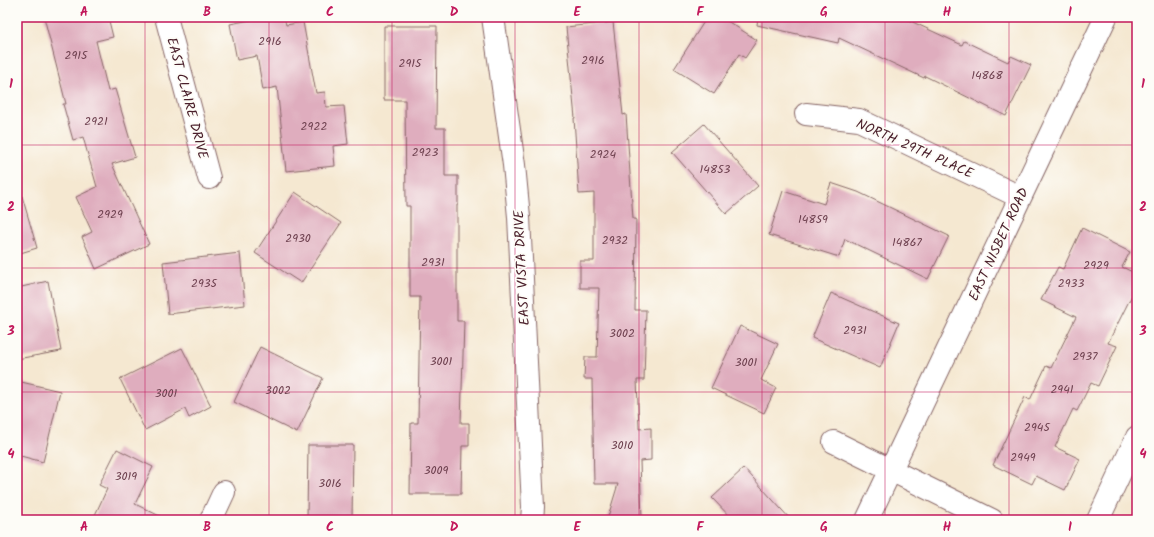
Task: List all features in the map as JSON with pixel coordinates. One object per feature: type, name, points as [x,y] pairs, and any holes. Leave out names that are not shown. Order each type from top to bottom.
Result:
[{"type":"street","name":"EAST CLAIRE DRIVE","points":[[166,17],[209,178]]},
{"type":"street","name":"EAST VISTA DRIVE","points":[[493,17],[514,165],[519,217],[533,507],[532,520]]},
{"type":"street","name":"EAST NISBET ROAD","points":[[867,520],[1106,17]]},
{"type":"street","name":"NORTH 29TH PLACE","points":[[806,114],[859,120],[1020,197]]},
{"type":"street","points":[[1098,520],[1137,438]]},
{"type":"street","points":[[834,442],[992,520]]},
{"type":"street","points":[[211,520],[224,492]]},
{"type":"building","points":[[44,17],[108,17],[113,37],[96,41],[108,91],[115,89],[135,157],[112,164],[149,244],[96,269],[82,237],[92,232],[76,197],[97,187],[83,137],[73,140],[63,104],[66,104]]},
{"type":"building","points":[[266,17],[284,17],[286,25],[303,22],[316,93],[325,92],[326,107],[344,106],[348,144],[333,146],[335,166],[286,171],[277,87],[263,90],[257,56],[237,60],[230,24]]},
{"type":"building","points":[[707,17],[721,17],[757,40],[745,58],[739,54],[714,94],[674,69]]},
{"type":"building","points":[[758,17],[902,17],[962,45],[964,41],[1008,62],[1011,56],[1031,65],[1006,116],[925,76],[924,78],[839,38],[838,43],[757,25]]},
{"type":"building","points":[[613,22],[623,115],[626,114],[633,219],[636,219],[635,310],[646,310],[644,380],[637,380],[639,429],[651,428],[651,460],[640,461],[642,520],[607,520],[618,484],[594,484],[592,379],[584,379],[585,357],[597,357],[599,288],[580,288],[580,261],[594,261],[594,193],[579,194],[575,118],[566,27]]},
{"type":"building","points":[[384,26],[437,26],[436,128],[445,128],[445,176],[458,176],[457,321],[464,321],[461,423],[469,423],[469,446],[462,446],[461,494],[410,494],[411,423],[418,423],[420,297],[410,297],[410,206],[406,206],[405,100],[384,100]]},
{"type":"building","points":[[704,124],[758,186],[726,214],[672,152]]},
{"type":"building","points":[[831,183],[858,192],[949,236],[928,279],[845,239],[839,257],[769,235],[783,191],[824,204]]},
{"type":"building","points":[[295,192],[341,223],[301,283],[255,253]]},
{"type":"building","points":[[22,196],[37,248],[17,254],[17,197]]},
{"type":"building","points":[[1082,228],[1130,252],[1122,267],[1137,274],[1137,298],[1132,295],[1108,343],[1117,346],[1098,386],[1091,383],[1077,411],[1073,409],[1055,447],[1080,459],[1065,490],[1036,476],[1032,484],[993,465],[1025,397],[1030,400],[1046,366],[1051,368],[1076,317],[1041,300],[1058,267],[1063,269]]},
{"type":"building","points":[[240,253],[245,305],[168,314],[163,262]]},
{"type":"building","points":[[48,281],[61,351],[17,359],[17,288]]},
{"type":"building","points":[[831,293],[899,323],[880,368],[812,338]]},
{"type":"building","points":[[740,326],[778,344],[761,380],[776,388],[764,413],[711,388]]},
{"type":"building","points":[[260,347],[323,378],[297,433],[234,402]]},
{"type":"building","points":[[182,348],[211,406],[189,418],[185,409],[145,430],[120,379]]},
{"type":"building","points":[[17,381],[60,391],[43,462],[17,455]]},
{"type":"building","points":[[308,445],[353,445],[352,520],[307,520]]},
{"type":"building","points":[[117,449],[153,467],[135,504],[168,520],[105,520],[95,515],[107,489],[99,485]]},
{"type":"building","points":[[744,468],[791,520],[733,520],[712,498]]}]
